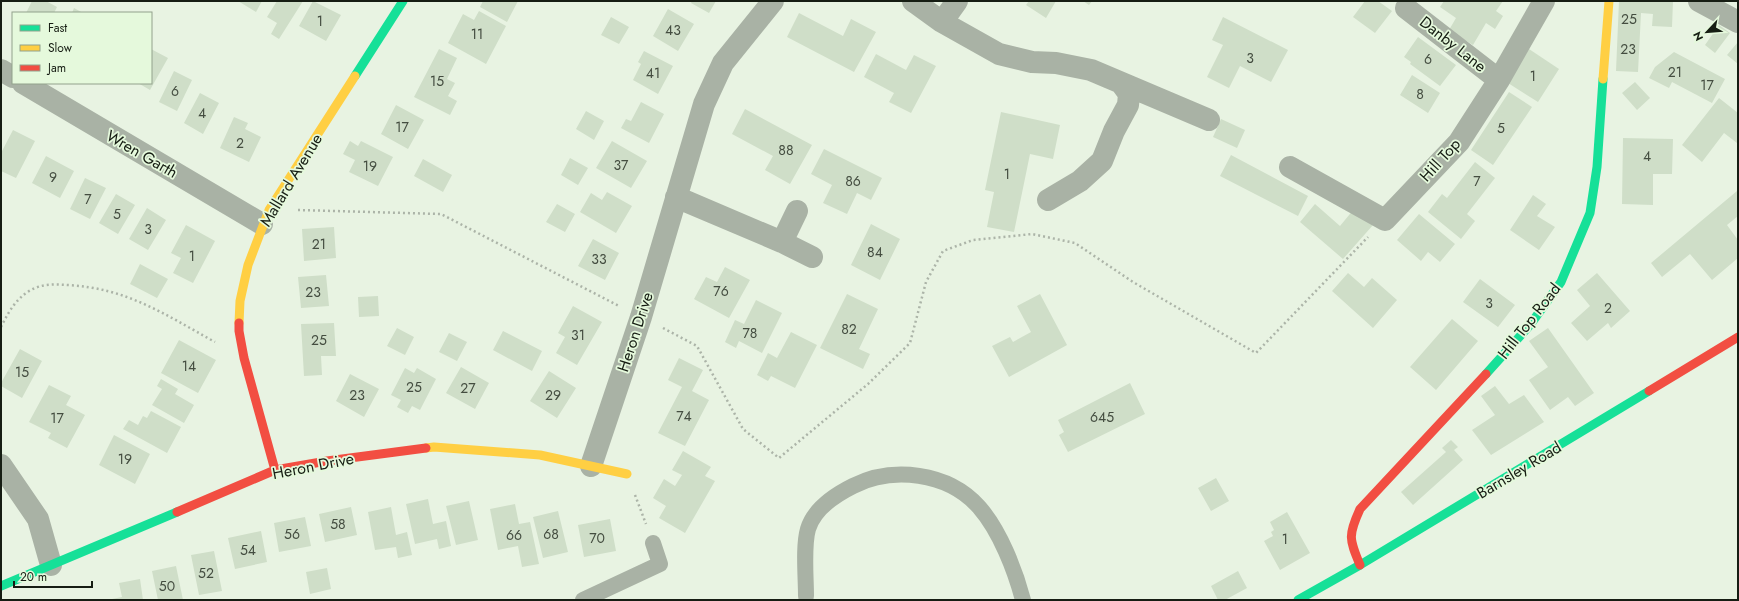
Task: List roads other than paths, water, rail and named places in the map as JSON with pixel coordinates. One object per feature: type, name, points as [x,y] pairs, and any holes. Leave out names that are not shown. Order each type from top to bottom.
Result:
[{"type":"street","name":"Mallard Avenue","points":[[275,470],[244,358],[239,331],[240,301],[248,265],[266,217],[403,1]]},
{"type":"street","name":"Heron Drive","points":[[591,466],[641,317],[704,104],[723,64],[773,1]]},
{"type":"street","points":[[913,1],[942,22],[999,54],[1032,62],[1056,63],[1091,70],[1209,120]]},
{"type":"street","points":[[942,22],[957,1]]},
{"type":"street","name":"Hill Top","points":[[1290,167],[1385,220],[1458,142],[1499,80],[1544,1]]},
{"type":"street","name":"Hill Top Road","points":[[1360,565],[1349,540],[1352,526],[1360,509],[1530,326],[1561,282],[1576,249],[1590,213],[1597,168],[1609,1]]},
{"type":"street","points":[[1699,1],[1738,22]]},
{"type":"street","name":"Danby Lane","points":[[1406,8],[1499,80]]},
{"type":"street","points":[[1,70],[12,76]]},
{"type":"street","points":[[1048,200],[1080,181],[1102,161],[1114,131],[1128,105],[1129,94],[1121,83]]},
{"type":"street","name":"Wren Garth","points":[[25,84],[266,217]]},
{"type":"street","points":[[676,197],[782,242],[812,258]]},
{"type":"street","points":[[782,242],[797,211]]},
{"type":"street","name":"Barnsley Road","points":[[1298,600],[1360,565],[1738,337]]},
{"type":"street","name":"Heron Drive","points":[[1,586],[275,470],[327,461],[434,447],[540,455],[627,474]]},
{"type":"street","points":[[1,464],[38,519],[51,565]]},
{"type":"lane","points":[[806,596],[806,540],[811,522],[826,503],[844,490],[866,480],[892,474],[919,476],[950,486],[965,495],[978,507],[990,524],[1011,563],[1023,600]]},
{"type":"lane","points":[[583,600],[660,564],[653,543]]}]
